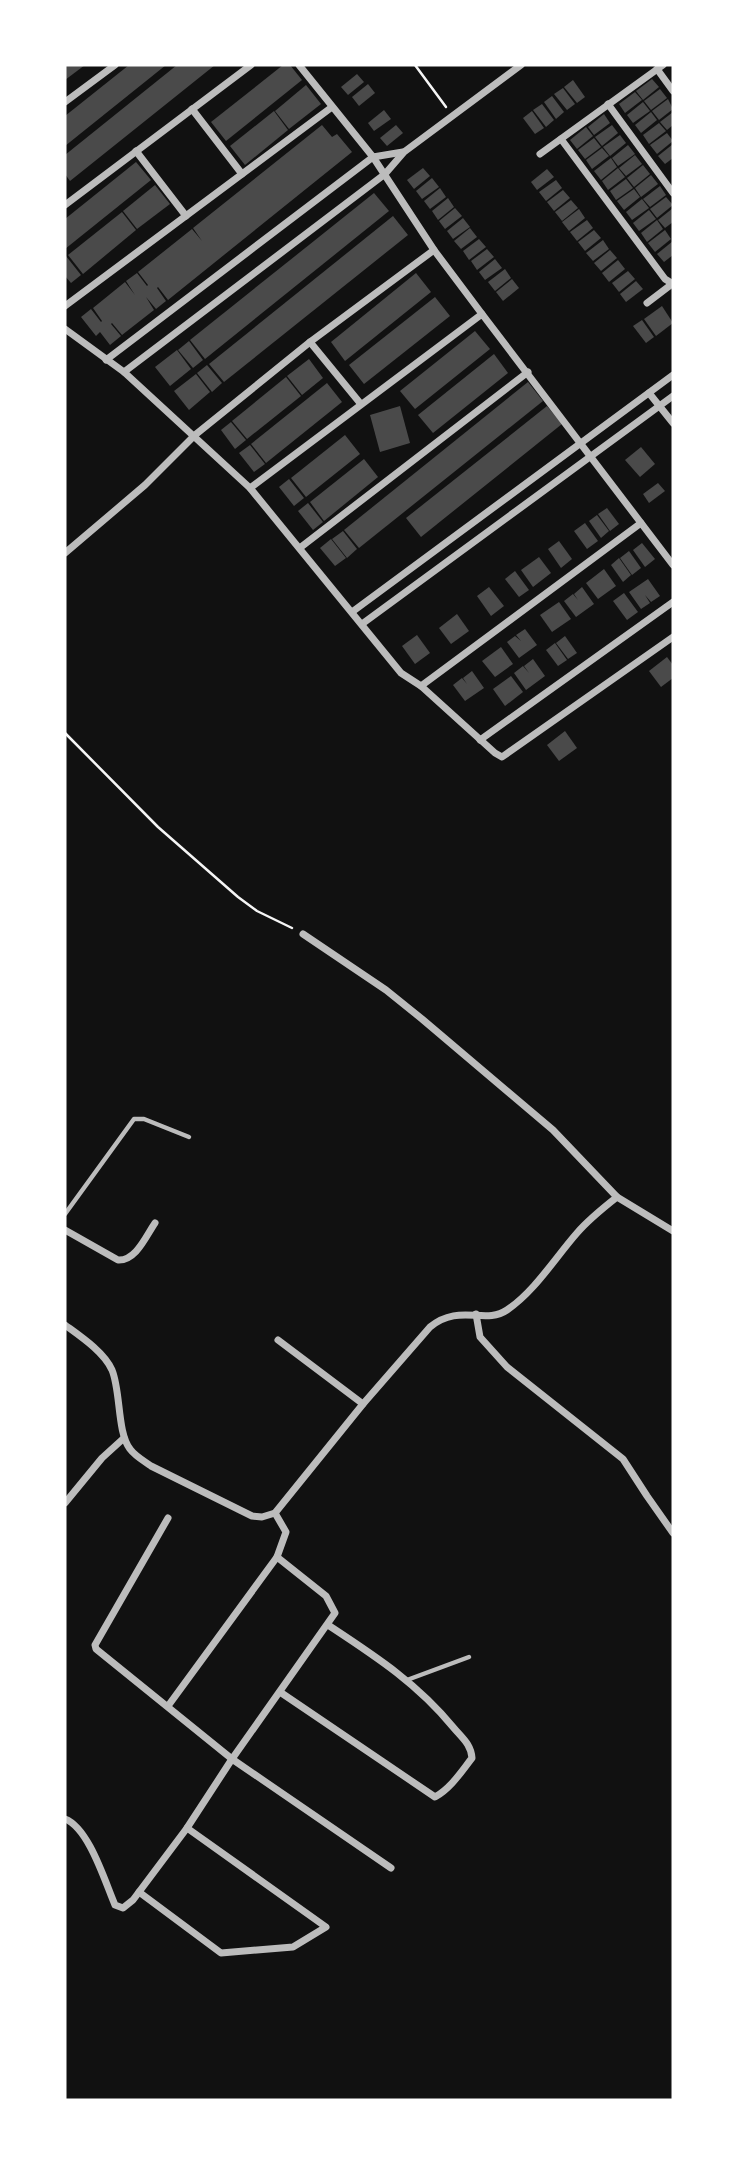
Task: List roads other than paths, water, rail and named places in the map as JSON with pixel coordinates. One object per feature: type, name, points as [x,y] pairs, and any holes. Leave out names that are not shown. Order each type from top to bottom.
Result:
[{"type":"street","points":[[65,103],[115,65]]},
{"type":"street","points":[[65,205],[251,65]]},
{"type":"street","points":[[299,65],[373,157],[434,250],[673,565]]},
{"type":"street","points":[[124,372],[385,174],[404,152],[521,65]]},
{"type":"street","points":[[540,154],[660,67],[673,91]]},
{"type":"street","points":[[608,104],[673,193]]},
{"type":"street","points":[[65,306],[332,107]]},
{"type":"street","points":[[192,109],[242,174]]},
{"type":"street","points":[[561,139],[665,279],[673,284],[647,303]]},
{"type":"street","points":[[136,151],[186,215]]},
{"type":"street","points":[[106,360],[373,157],[404,152]]},
{"type":"street","points":[[65,553],[145,485],[195,435],[310,342],[434,250]]},
{"type":"street","points":[[250,488],[482,314]]},
{"type":"street","points":[[65,330],[124,372],[250,488],[301,547],[401,673],[421,686],[502,757],[673,637]]},
{"type":"street","points":[[310,342],[360,404]]},
{"type":"street","points":[[301,547],[528,372]]},
{"type":"street","points":[[352,612],[673,376]]},
{"type":"street","points":[[649,393],[673,423]]},
{"type":"street","points":[[362,624],[673,396]]},
{"type":"street","points":[[421,686],[641,523]]},
{"type":"street","points":[[480,740],[673,601]]},
{"type":"street","points":[[303,934],[386,990],[531,1111],[579,1155],[617,1197],[673,1231]]},
{"type":"street","points":[[65,1325],[112,1368],[120,1397],[124,1438],[130,1449],[151,1466],[252,1516],[262,1517],[275,1513],[363,1404],[440,1319],[460,1314],[492,1315],[505,1311],[520,1299],[578,1232],[617,1197]]},
{"type":"street","points":[[65,1230],[124,1261],[134,1254],[155,1223]]},
{"type":"street","points":[[476,1314],[480,1337],[507,1367],[623,1459],[673,1533]]},
{"type":"street","points":[[278,1340],[363,1404]]},
{"type":"street","points":[[65,1503],[102,1458],[124,1438]]},
{"type":"street","points":[[168,1706],[277,1557],[286,1532],[275,1513]]},
{"type":"street","points":[[168,1518],[95,1645],[98,1652],[232,1759],[391,1868]]},
{"type":"street","points":[[65,1819],[77,1827],[91,1848],[115,1905],[118,1908],[133,1900],[187,1828],[335,1613],[326,1596],[277,1557]]},
{"type":"street","points":[[280,1692],[435,1797],[454,1782],[472,1758],[471,1747],[432,1702],[407,1680],[328,1625]]},
{"type":"street","points":[[139,1892],[221,1953],[293,1947],[326,1927],[187,1828]]},
{"type":"lane","points":[[65,1214],[134,1119],[154,1122],[189,1137]]},
{"type":"lane","points":[[407,1680],[469,1657]]}]
